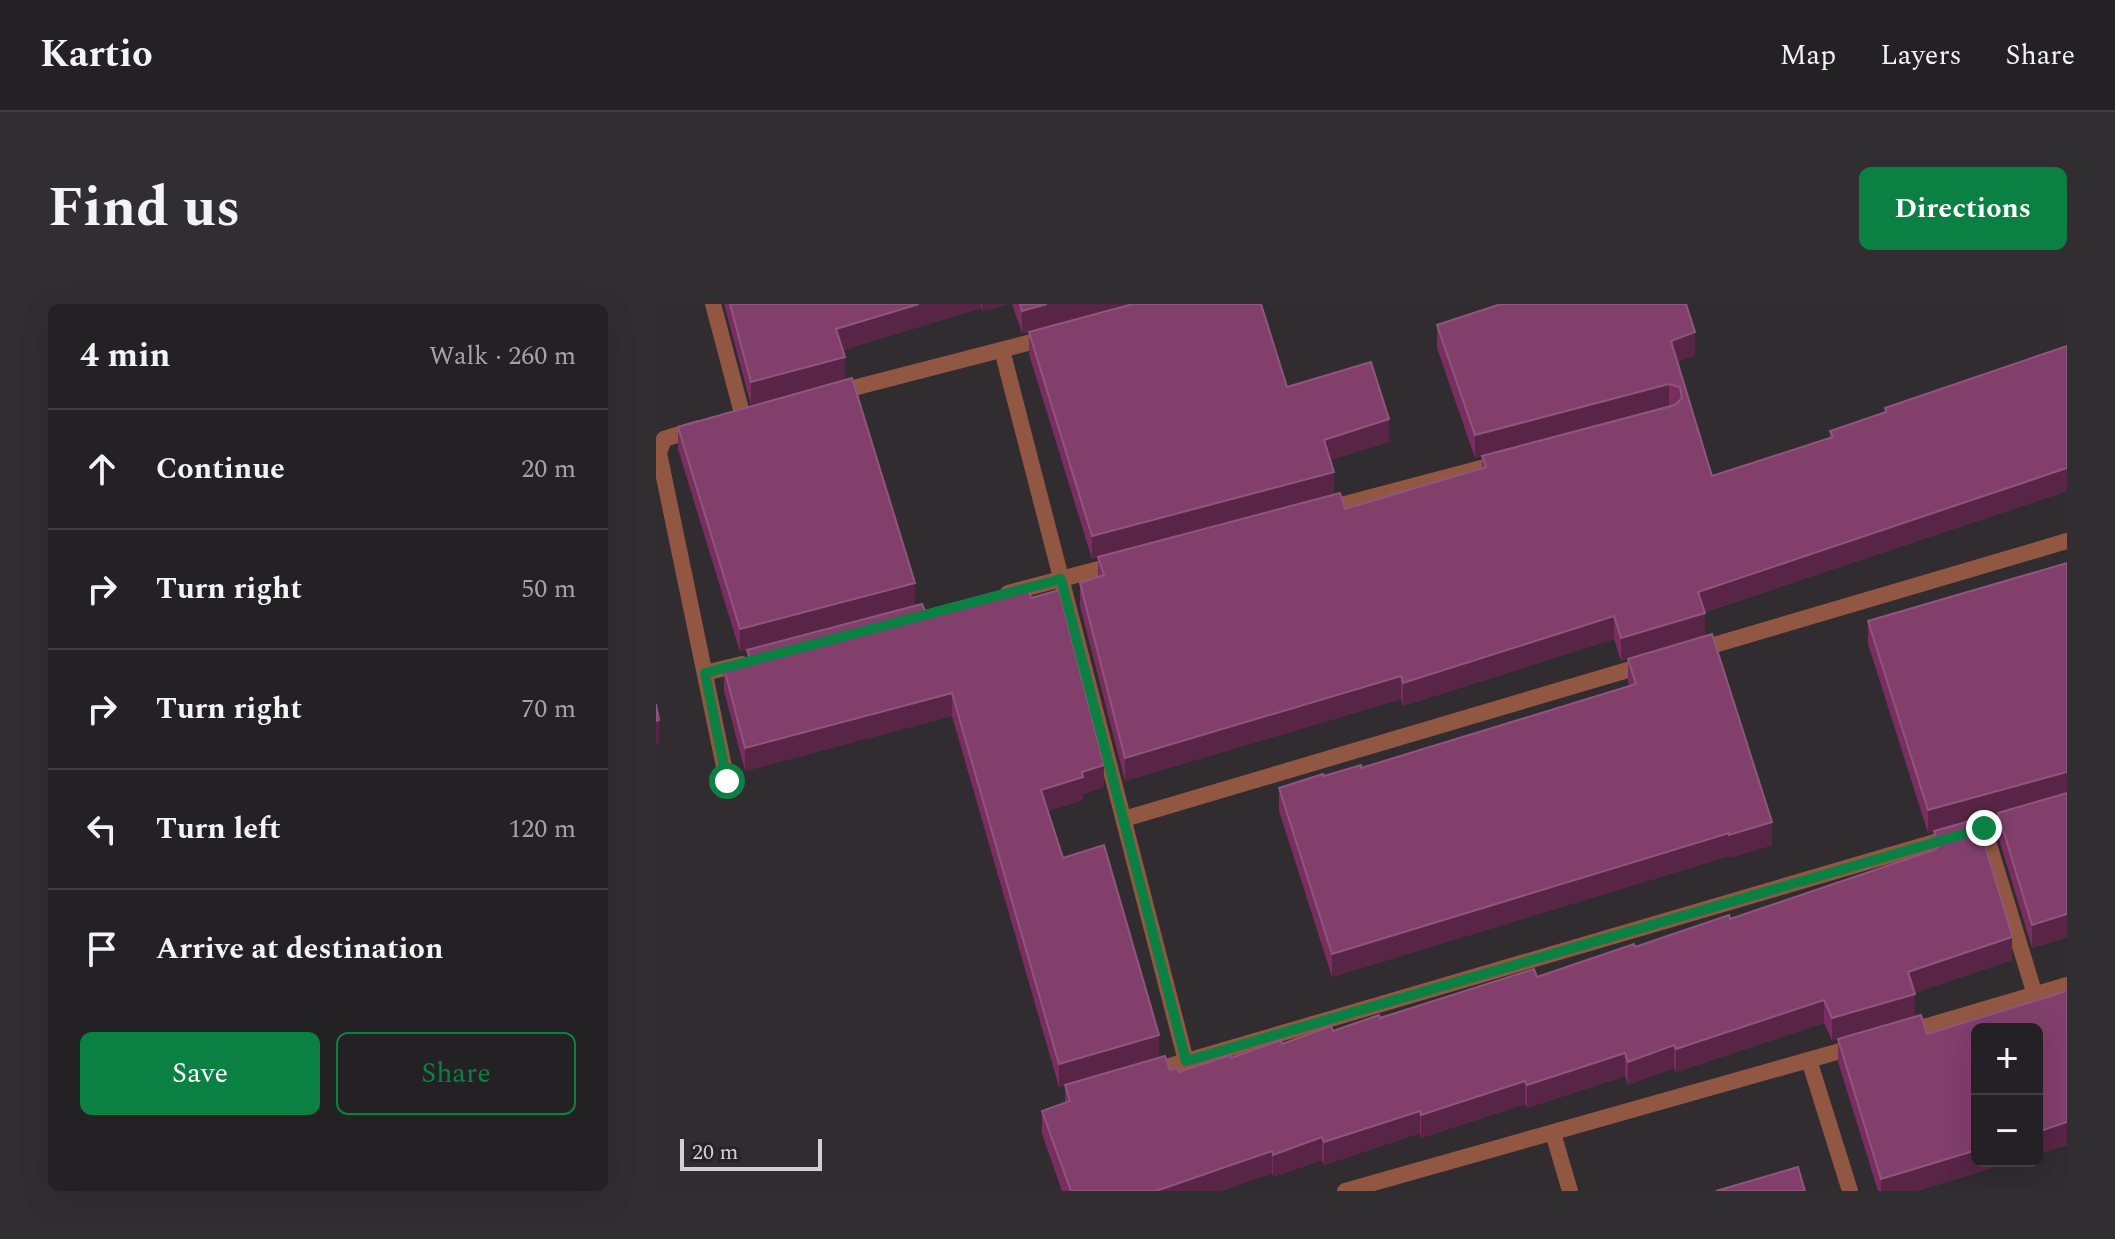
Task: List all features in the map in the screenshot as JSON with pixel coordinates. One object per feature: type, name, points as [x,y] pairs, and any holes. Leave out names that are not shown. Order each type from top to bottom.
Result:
[{"type":"street","points":[[713,304],[737,418],[664,439],[659,453],[727,781]]},
{"type":"street","points":[[819,397],[1060,334]]},
{"type":"street","points":[[1002,350],[1186,1061]]},
{"type":"street","points":[[1306,515],[1520,458]]},
{"type":"street","points":[[1124,819],[2067,541]]},
{"type":"street","points":[[987,599],[1137,559]]},
{"type":"street","points":[[705,673],[765,658]]},
{"type":"street","points":[[1129,1077],[2039,812]]},
{"type":"street","points":[[1984,828],[2035,995]]},
{"type":"street","points":[[1345,1191],[2067,985]]},
{"type":"street","points":[[1809,1060],[1850,1191]]},
{"type":"street","points":[[1553,1133],[1570,1191]]},
{"type":"building","points":[[730,304],[919,304],[836,329],[845,357],[751,382]]},
{"type":"building","points":[[1020,304],[1047,304],[1022,311]]},
{"type":"building","points":[[1133,304],[1261,304],[1287,387],[1371,362],[1389,419],[1324,440],[1334,472],[1092,536],[1029,332]]},
{"type":"building","points":[[1501,304],[1686,304],[1695,332],[1671,341],[1712,476],[1833,437],[1830,431],[1886,412],[1885,408],[2067,346],[2067,468],[1698,592],[1705,613],[1621,638],[1614,616],[1403,683],[1401,676],[1125,758],[1080,583],[1104,575],[1098,557],[1340,493],[1345,509],[1486,467],[1482,456],[1675,405],[1682,398],[1680,387],[1669,384],[1475,435],[1437,325]]},
{"type":"building","points":[[852,378],[915,583],[740,629],[678,427]]},
{"type":"building","points":[[2067,563],[2067,772],[1928,810],[1868,621]]},
{"type":"building","points":[[1027,584],[1031,598],[1059,590],[1104,765],[1082,772],[1083,777],[1041,790],[1063,858],[1104,845],[1159,1035],[1059,1064],[952,693],[745,748],[724,668],[751,661],[747,650],[922,604],[925,611]]},
{"type":"building","points":[[1712,634],[1772,822],[1332,954],[1279,788],[1323,774],[1361,765],[1361,768],[1636,684],[1628,659]]},
{"type":"building","points":[[2067,793],[2067,914],[2032,925],[1998,813]]},
{"type":"building","points":[[1977,819],[2012,937],[1908,972],[1915,994],[1832,1018],[1824,1000],[1676,1049],[1674,1045],[1628,1062],[1625,1053],[1527,1085],[1525,1081],[1324,1142],[1322,1137],[1273,1155],[1272,1151],[1156,1191],[1071,1191],[1042,1111],[1070,1101],[1065,1085],[1165,1056],[1170,1070],[1177,1068],[1179,1072],[1281,1040],[1282,1044],[1331,1026],[1333,1031],[1379,1015],[1380,1018],[1534,969],[1537,977],[1729,915],[1730,919],[1934,850],[1939,846],[1934,831]]},
{"type":"building","points":[[2067,991],[2067,1122],[2043,1130],[2043,1023],[1971,1023],[1971,1152],[1881,1179],[1838,1039],[1921,1015],[1927,1034]]},
{"type":"building","points":[[1798,1167],[1805,1191],[1716,1191]]},
{"type":"route","points":[[727,781],[705,673],[1061,579],[1186,1061],[1984,828]]}]
